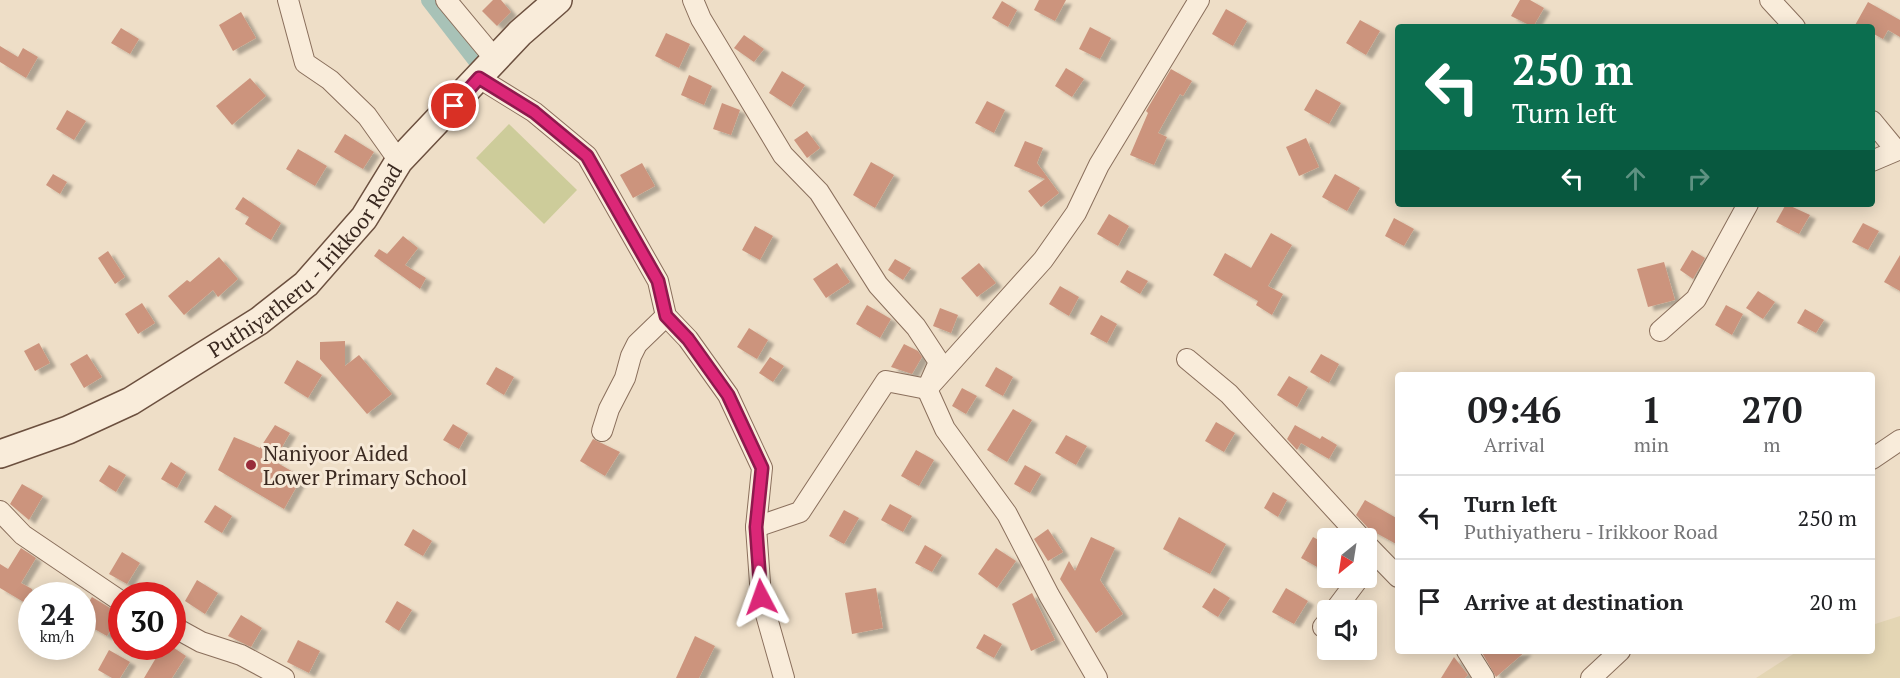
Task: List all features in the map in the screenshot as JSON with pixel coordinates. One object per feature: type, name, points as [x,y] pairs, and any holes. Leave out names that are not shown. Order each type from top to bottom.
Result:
[{"type":"main road","name":"Puthiyatheru - Irikkoor Road","points":[[0,454],[68,430],[131,400],[259,321],[306,284],[364,218],[399,161],[544,10],[558,0]]},
{"type":"street","points":[[288,0],[305,63],[330,80],[367,116],[399,161]]},
{"type":"street","points":[[446,0],[487,69],[587,156],[658,281],[666,316],[688,339],[728,395],[762,468],[756,527],[761,597],[784,678]]},
{"type":"street","points":[[693,0],[701,19],[783,155],[819,192],[878,285],[916,327],[939,362],[927,389],[945,429],[1007,514],[1049,596],[1097,678]]},
{"type":"street","points":[[927,389],[1043,260],[1076,213],[1099,165],[1199,0]]},
{"type":"street","points":[[1770,0],[1792,24]]},
{"type":"street","points":[[1875,124],[1898,150],[1875,159]]},
{"type":"street","points":[[1660,331],[1696,300],[1746,207]]},
{"type":"street","points":[[602,431],[637,344],[666,316]]},
{"type":"street","points":[[1188,359],[1229,394],[1352,528]]},
{"type":"street","points":[[756,527],[800,512],[886,381],[927,389]]},
{"type":"street","points":[[1875,457],[1900,440]]},
{"type":"street","points":[[0,512],[23,535],[108,593]]},
{"type":"street","points":[[1377,560],[1395,575]]},
{"type":"street","points":[[186,634],[201,642],[241,655],[284,678]]},
{"type":"street","points":[[1469,654],[1484,678]]},
{"type":"street","points":[[1591,678],[1617,654]]},
{"type":"shaded area","points":[[509,124],[577,190],[544,224],[476,158]]},
{"type":"shaded area","points":[[1900,616],[1900,678],[1756,678],[1793,654],[1875,654],[1875,624]]},
{"type":"building","points":[[493,0],[501,0],[511,12],[497,26],[482,11]]},
{"type":"building","points":[[1039,0],[1066,0],[1055,21],[1034,10]]},
{"type":"building","points":[[1520,0],[1530,0],[1544,8],[1535,24],[1527,24],[1511,16]]},
{"type":"building","points":[[1002,1],[1017,10],[1008,27],[992,18]]},
{"type":"building","points":[[1868,2],[1900,20],[1900,37],[1888,30],[1883,39],[1875,35],[1875,24],[1856,24]]},
{"type":"building","points":[[1226,9],[1247,21],[1233,46],[1212,34]]},
{"type":"building","points":[[241,12],[256,38],[233,51],[219,25]]},
{"type":"building","points":[[1360,20],[1380,31],[1366,55],[1346,43]]},
{"type":"building","points":[[1090,27],[1111,38],[1100,59],[1079,49]]},
{"type":"building","points":[[121,28],[139,39],[130,54],[111,43]]},
{"type":"building","points":[[666,33],[690,44],[679,68],[655,56]]},
{"type":"building","points":[[744,35],[764,49],[754,62],[734,48]]},
{"type":"building","points":[[0,46],[18,57],[23,48],[38,57],[26,78],[0,62]]},
{"type":"building","points":[[1066,68],[1084,79],[1072,97],[1055,86]]},
{"type":"building","points":[[1171,69],[1192,81],[1183,96],[1180,94],[1158,133],[1167,137],[1154,165],[1130,155],[1148,113],[1146,111]]},
{"type":"building","points":[[782,71],[805,85],[791,107],[769,93]]},
{"type":"building","points":[[689,75],[712,86],[704,105],[681,95]]},
{"type":"building","points":[[250,78],[266,96],[232,125],[216,106]]},
{"type":"building","points":[[1316,89],[1341,103],[1329,124],[1304,110]]},
{"type":"building","points":[[987,101],[1005,110],[994,133],[975,123]]},
{"type":"building","points":[[722,103],[740,110],[731,135],[713,129]]},
{"type":"building","points":[[67,110],[86,121],[74,140],[56,129]]},
{"type":"building","points":[[807,131],[820,148],[807,158],[794,140]]},
{"type":"building","points":[[345,134],[374,152],[363,169],[334,152]]},
{"type":"building","points":[[1306,138],[1319,167],[1299,176],[1286,147]]},
{"type":"building","points":[[1025,141],[1043,148],[1037,163],[1059,193],[1041,207],[1028,191],[1045,179],[1014,166]]},
{"type":"building","points":[[298,149],[327,166],[315,186],[286,169]]},
{"type":"building","points":[[871,162],[894,175],[875,208],[853,195]]},
{"type":"building","points":[[642,163],[655,186],[633,198],[620,175]]},
{"type":"building","points":[[53,174],[67,182],[60,194],[46,185]]},
{"type":"building","points":[[1335,174],[1360,188],[1347,211],[1322,197]]},
{"type":"building","points":[[243,197],[281,223],[271,240],[245,224],[249,217],[235,209]]},
{"type":"building","points":[[1784,207],[1793,207],[1810,215],[1799,234],[1776,222]]},
{"type":"building","points":[[1109,214],[1129,226],[1118,246],[1097,234]]},
{"type":"building","points":[[1394,218],[1414,229],[1404,246],[1385,236]]},
{"type":"building","points":[[1863,223],[1879,231],[1868,250],[1852,242]]},
{"type":"building","points":[[755,226],[773,236],[760,260],[742,250]]},
{"type":"building","points":[[1271,233],[1292,245],[1268,286],[1283,294],[1272,315],[1256,305],[1258,301],[1213,275],[1225,253],[1251,268]]},
{"type":"building","points":[[403,236],[418,248],[405,265],[426,278],[420,289],[374,256],[379,249],[387,254]]},
{"type":"building","points":[[1692,250],[1705,258],[1693,279],[1680,270]]},
{"type":"building","points":[[108,251],[125,277],[115,284],[98,258]]},
{"type":"building","points":[[1900,255],[1900,291],[1884,282]]},
{"type":"building","points":[[219,257],[238,279],[218,297],[213,290],[184,315],[168,296],[187,280],[190,282]]},
{"type":"building","points":[[895,259],[911,268],[903,280],[888,270]]},
{"type":"building","points":[[1664,262],[1675,300],[1648,307],[1637,269]]},
{"type":"building","points":[[837,263],[850,282],[826,298],[813,279]]},
{"type":"building","points":[[979,263],[996,283],[977,297],[961,278]]},
{"type":"building","points":[[1127,270],[1148,281],[1140,294],[1120,282]]},
{"type":"building","points":[[1060,286],[1079,297],[1069,316],[1049,304]]},
{"type":"building","points":[[1758,291],[1775,302],[1763,319],[1746,308]]},
{"type":"building","points":[[142,303],[155,323],[138,334],[125,314]]},
{"type":"building","points":[[867,305],[891,319],[880,338],[856,324]]},
{"type":"building","points":[[1726,305],[1743,314],[1732,335],[1715,325]]},
{"type":"building","points":[[940,308],[958,315],[951,333],[933,326]]},
{"type":"building","points":[[1805,309],[1824,320],[1816,333],[1797,323]]},
{"type":"building","points":[[1101,315],[1117,324],[1107,343],[1090,334]]},
{"type":"building","points":[[749,328],[768,340],[757,359],[737,347]]},
{"type":"building","points":[[345,341],[345,366],[359,355],[392,394],[367,414],[320,359],[320,342]]},
{"type":"building","points":[[39,343],[50,363],[35,371],[24,351]]},
{"type":"building","points":[[904,344],[918,351],[922,357],[912,374],[891,367]]},
{"type":"building","points":[[87,354],[102,377],[84,388],[70,364]]},
{"type":"building","points":[[1321,354],[1339,364],[1329,383],[1310,372]]},
{"type":"building","points":[[770,357],[784,366],[773,382],[759,373]]},
{"type":"building","points":[[297,360],[322,375],[308,398],[284,383]]},
{"type":"building","points":[[496,367],[514,377],[504,395],[486,384]]},
{"type":"building","points":[[996,367],[1013,377],[1003,396],[985,386]]},
{"type":"building","points":[[1289,376],[1308,387],[1297,407],[1277,395]]},
{"type":"building","points":[[962,388],[977,396],[966,414],[952,406]]},
{"type":"building","points":[[1013,409],[1032,420],[1007,462],[987,450]]},
{"type":"building","points":[[1216,422],[1235,433],[1224,452],[1205,441]]},
{"type":"building","points":[[453,424],[468,433],[459,449],[443,440]]},
{"type":"building","name":"Naniyoor Aided Lower Primary School","points":[[275,425],[290,433],[274,461],[302,477],[284,509],[218,470],[234,437],[260,448]]},
{"type":"building","points":[[1295,425],[1320,439],[1322,436],[1337,445],[1329,459],[1301,443],[1297,450],[1287,439]]},
{"type":"building","points":[[1066,435],[1087,446],[1076,465],[1055,453]]},
{"type":"building","points":[[593,439],[620,452],[605,476],[580,461]]},
{"type":"building","points":[[916,450],[934,460],[919,486],[901,476]]},
{"type":"building","points":[[171,462],[186,472],[177,488],[161,479]]},
{"type":"building","points":[[109,465],[126,475],[116,492],[99,481]]},
{"type":"building","points":[[1025,465],[1041,474],[1030,493],[1014,484]]},
{"type":"building","points":[[22,484],[43,496],[29,520],[10,504]]},
{"type":"building","points":[[1273,492],[1287,500],[1278,517],[1264,508]]},
{"type":"building","points":[[1365,500],[1395,517],[1395,543],[1377,533],[1377,528],[1368,528],[1356,515]]},
{"type":"building","points":[[890,504],[912,516],[903,532],[881,520]]},
{"type":"building","points":[[215,505],[232,516],[222,533],[204,522]]},
{"type":"building","points":[[844,510],[859,518],[844,544],[829,536]]},
{"type":"building","points":[[1179,517],[1226,544],[1210,574],[1163,549]]},
{"type":"building","points":[[413,529],[432,541],[423,556],[404,545]]},
{"type":"building","points":[[1048,529],[1063,552],[1048,561],[1034,539]]},
{"type":"building","points":[[1091,537],[1115,548],[1100,580],[1123,614],[1096,633],[1060,579],[1069,561],[1075,571]]},
{"type":"building","points":[[1313,537],[1317,539],[1317,567],[1301,558]]},
{"type":"building","points":[[925,545],[942,555],[932,572],[915,563]]},
{"type":"building","points":[[21,548],[36,558],[22,582],[18,582],[18,599],[0,588],[0,564],[8,569]]},
{"type":"building","points":[[996,548],[1016,561],[997,588],[978,574]]},
{"type":"building","points":[[122,552],[140,563],[128,582],[123,582],[109,574]]},
{"type":"building","points":[[197,580],[218,593],[205,614],[186,602]]},
{"type":"building","points":[[876,588],[883,628],[852,634],[845,593]]},
{"type":"building","points":[[1214,588],[1230,598],[1218,617],[1202,607]]},
{"type":"building","points":[[1286,588],[1308,601],[1294,624],[1272,612]]},
{"type":"building","points":[[1032,593],[1055,640],[1031,651],[1012,604]]},
{"type":"building","points":[[96,599],[108,607],[107,636],[96,630]]},
{"type":"building","points":[[397,601],[412,610],[399,631],[385,622]]},
{"type":"building","points":[[241,615],[262,628],[251,647],[228,636]]},
{"type":"building","points":[[984,634],[1002,644],[994,658],[976,648]]},
{"type":"building","points":[[695,636],[715,646],[699,678],[676,678]]},
{"type":"building","points":[[298,640],[320,651],[309,673],[287,662]]},
{"type":"building","points":[[108,652],[108,660],[130,662],[120,678],[112,678],[98,670]]},
{"type":"building","points":[[1483,654],[1523,654],[1496,677]]},
{"type":"building","points":[[1454,657],[1468,675],[1465,678],[1441,678]]},
{"type":"building","points":[[155,660],[183,660],[172,678],[144,678]]},
{"type":"waterway","points":[[429,0],[477,62]]},
{"type":"place","name":"Naniyoor Aided Lower Primary School","points":[[251,465]]},
{"type":"route","points":[[454,106],[479,78],[534,112],[587,156],[658,281],[666,316],[688,339],[728,395],[762,468],[756,527],[761,597]]}]
